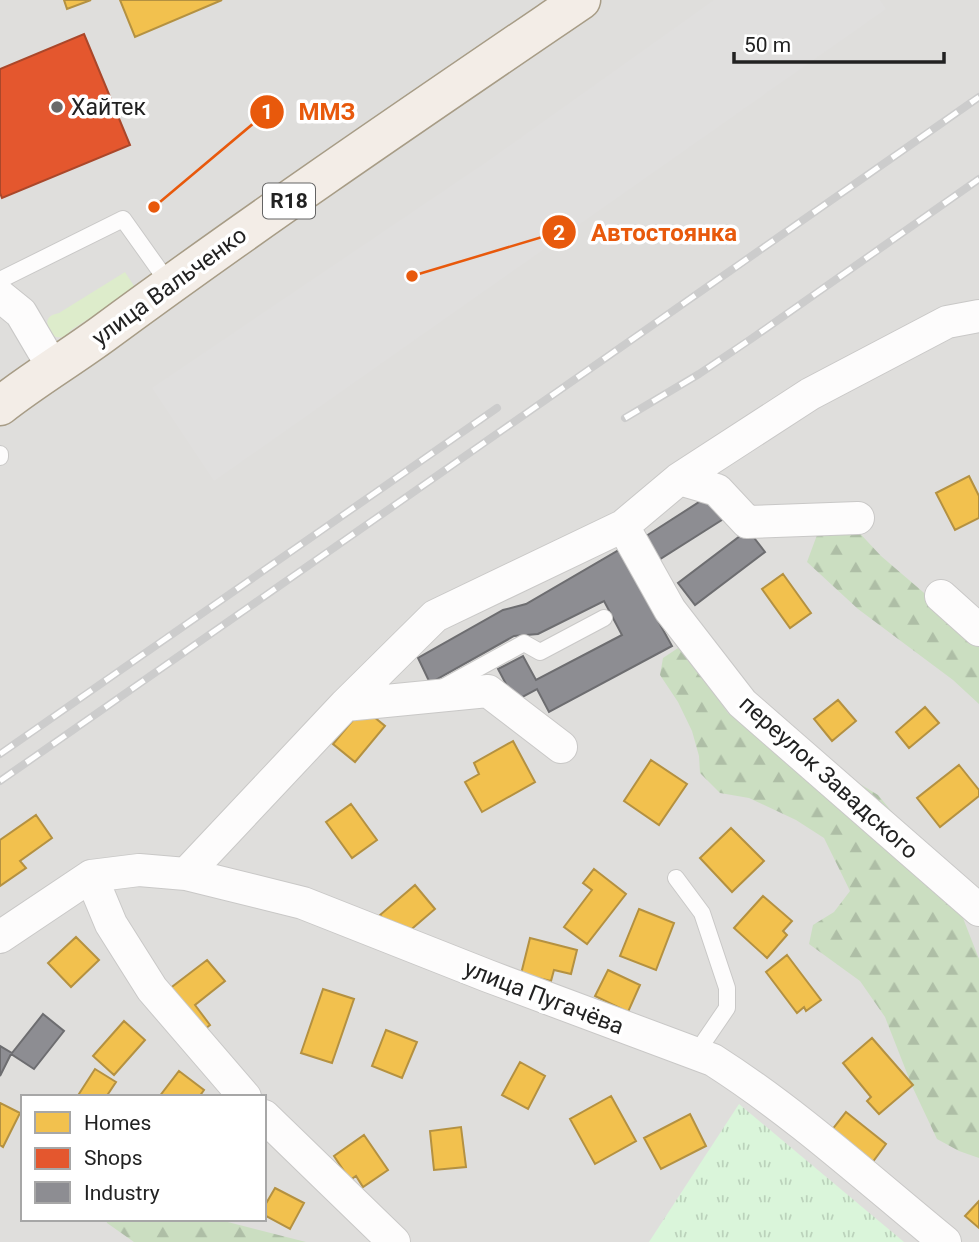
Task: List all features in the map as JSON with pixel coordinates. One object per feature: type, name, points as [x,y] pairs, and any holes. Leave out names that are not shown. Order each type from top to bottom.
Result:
[{"type":"main road","name":"улица Вальченко","points":[[1,402],[54,369],[170,285],[581,0]]},
{"type":"street","points":[[0,296],[21,313],[54,369]]},
{"type":"street","points":[[186,874],[345,705],[435,615],[623,526],[679,479],[810,394],[947,322],[979,316]]},
{"type":"street","points":[[679,479],[717,490],[747,522],[858,518]]},
{"type":"street","name":"переулок Завадского","points":[[623,526],[670,610],[742,703],[979,910]]},
{"type":"street","points":[[941,596],[979,630]]},
{"type":"street","points":[[345,705],[488,691],[561,747]]},
{"type":"street","name":"улица Пугачёва","points":[[91,876],[139,870],[186,874],[303,903],[713,1060],[793,1117],[945,1242]]},
{"type":"street","points":[[0,937],[91,876],[111,923],[152,989],[243,1095]]},
{"type":"street","points":[[266,1118],[394,1242]]},
{"type":"lane","points":[[0,280],[123,219],[170,285]]},
{"type":"lane","points":[[424,697],[524,643],[540,652],[604,618]]},
{"type":"lane","points":[[676,878],[702,913],[727,988],[727,1008],[699,1049],[713,1060]]},
{"type":"shaded area","points":[[0,0],[979,0],[979,1242],[0,1242]]},
{"type":"shaded area","points":[[714,0],[880,0],[886,9],[214,481],[152,388],[485,163]]},
{"type":"green space","points":[[125,272],[136,289],[65,336],[53,336],[47,322],[50,316]]},
{"type":"green space","points":[[853,526],[881,556],[979,640],[979,704],[953,680],[858,609],[807,562],[817,535]]},
{"type":"green space","points":[[678,648],[693,664],[728,713],[755,732],[847,776],[878,795],[912,836],[961,913],[979,959],[979,1158],[937,1139],[912,1086],[885,1017],[860,981],[809,944],[813,925],[834,912],[850,891],[824,838],[796,820],[749,798],[720,793],[700,773],[699,756],[692,731],[678,702],[660,675],[663,658]]},
{"type":"green space","points":[[739,1104],[904,1242],[649,1242]]},
{"type":"green space","points":[[224,1221],[306,1242],[134,1242],[107,1223]]},
{"type":"building: Homes","points":[[64,0],[91,0],[67,9]]},
{"type":"building: Homes","points":[[120,0],[222,0],[135,37]]},
{"type":"building: Homes","points":[[969,476],[979,496],[979,518],[955,530],[936,493]]},
{"type":"building: Homes","points":[[783,574],[811,613],[790,628],[762,589]]},
{"type":"building: Homes","points":[[838,700],[856,721],[832,741],[814,719]]},
{"type":"building: Homes","points":[[925,707],[939,723],[909,748],[896,732]]},
{"type":"building: Homes","points":[[363,708],[385,726],[355,762],[333,744]]},
{"type":"building: Homes","points":[[513,741],[535,782],[482,812],[465,782],[479,774],[474,763]]},
{"type":"building: Homes","points":[[651,760],[687,784],[659,825],[624,801]]},
{"type":"building: Homes","points":[[959,765],[979,790],[979,796],[940,827],[917,798]]},
{"type":"building: Homes","points":[[351,804],[377,840],[352,858],[326,822]]},
{"type":"building: Homes","points":[[36,815],[52,838],[20,861],[26,868],[0,886],[0,840]]},
{"type":"building: Homes","points":[[731,828],[764,861],[732,892],[700,858]]},
{"type":"building: Homes","points":[[594,869],[626,894],[587,944],[564,927],[592,890],[583,883]]},
{"type":"building: Homes","points":[[415,885],[435,909],[400,939],[380,915]]},
{"type":"building: Homes","points":[[763,896],[792,921],[783,931],[787,935],[767,958],[734,928]]},
{"type":"building: Homes","points":[[639,909],[674,923],[656,970],[620,956]]},
{"type":"building: Homes","points":[[76,937],[99,960],[71,987],[48,963]]},
{"type":"building: Homes","points":[[530,938],[577,950],[571,974],[554,970],[551,981],[521,974]]},
{"type":"building: Homes","points":[[787,955],[821,1000],[806,1011],[804,1007],[797,1013],[766,972]]},
{"type":"building: Homes","points":[[207,960],[225,981],[195,1005],[210,1025],[197,1035],[164,993]]},
{"type":"building: Homes","points":[[608,970],[640,985],[628,1012],[595,996]]},
{"type":"building: Homes","points":[[323,989],[354,999],[332,1063],[301,1053]]},
{"type":"building: Homes","points":[[124,1021],[145,1040],[114,1075],[93,1056]]},
{"type":"building: Homes","points":[[386,1030],[417,1042],[402,1078],[372,1066]]},
{"type":"building: Homes","points":[[872,1038],[913,1085],[879,1114],[867,1101],[871,1097],[843,1063]]},
{"type":"building: Homes","points":[[520,1062],[545,1076],[528,1109],[502,1095]]},
{"type":"building: Homes","points":[[95,1069],[116,1082],[107,1095],[78,1095]]},
{"type":"building: Homes","points":[[179,1071],[204,1090],[200,1095],[161,1095]]},
{"type":"building: Homes","points":[[611,1096],[636,1141],[595,1164],[570,1119]]},
{"type":"building: Homes","points":[[0,1103],[20,1113],[3,1147],[0,1145]]},
{"type":"building: Homes","points":[[846,1112],[886,1144],[869,1167],[828,1135]]},
{"type":"building: Homes","points":[[690,1114],[706,1146],[661,1169],[644,1138]]},
{"type":"building: Homes","points":[[461,1127],[466,1167],[434,1170],[430,1131]]},
{"type":"building: Homes","points":[[364,1135],[388,1170],[363,1187],[356,1176],[350,1180],[334,1156]]},
{"type":"building: Homes","points":[[275,1188],[304,1203],[290,1229],[266,1216],[266,1204]]},
{"type":"building: Homes","points":[[979,1201],[979,1228],[965,1216]]},
{"type":"building: Shops","name":"Хайтек","points":[[84,34],[130,145],[2,198],[0,69]]},
{"type":"building: Industry","points":[[710,495],[725,518],[657,561],[643,538]]},
{"type":"building: Industry","points":[[748,530],[765,552],[695,605],[678,583]]},
{"type":"building: Industry","points":[[619,550],[672,646],[549,712],[537,689],[515,701],[498,669],[523,656],[536,680],[622,635],[604,601],[538,634],[514,636],[430,683],[418,658],[503,610],[526,604]]},
{"type":"building: Industry","points":[[43,1014],[64,1031],[34,1069],[11,1054],[0,1076],[0,1046],[12,1053]]},
{"type":"railway","points":[[0,781],[979,97]]},
{"type":"railway","points":[[625,418],[751,339],[979,179]]},
{"type":"railway","points":[[0,754],[497,408]]},
{"type":"place","name":"Хайтек","points":[[57,107]]},
{"type":"place","name":"ММЗ","points":[[154,207]]},
{"type":"place","name":"Автостоянка","points":[[412,276]]}]
